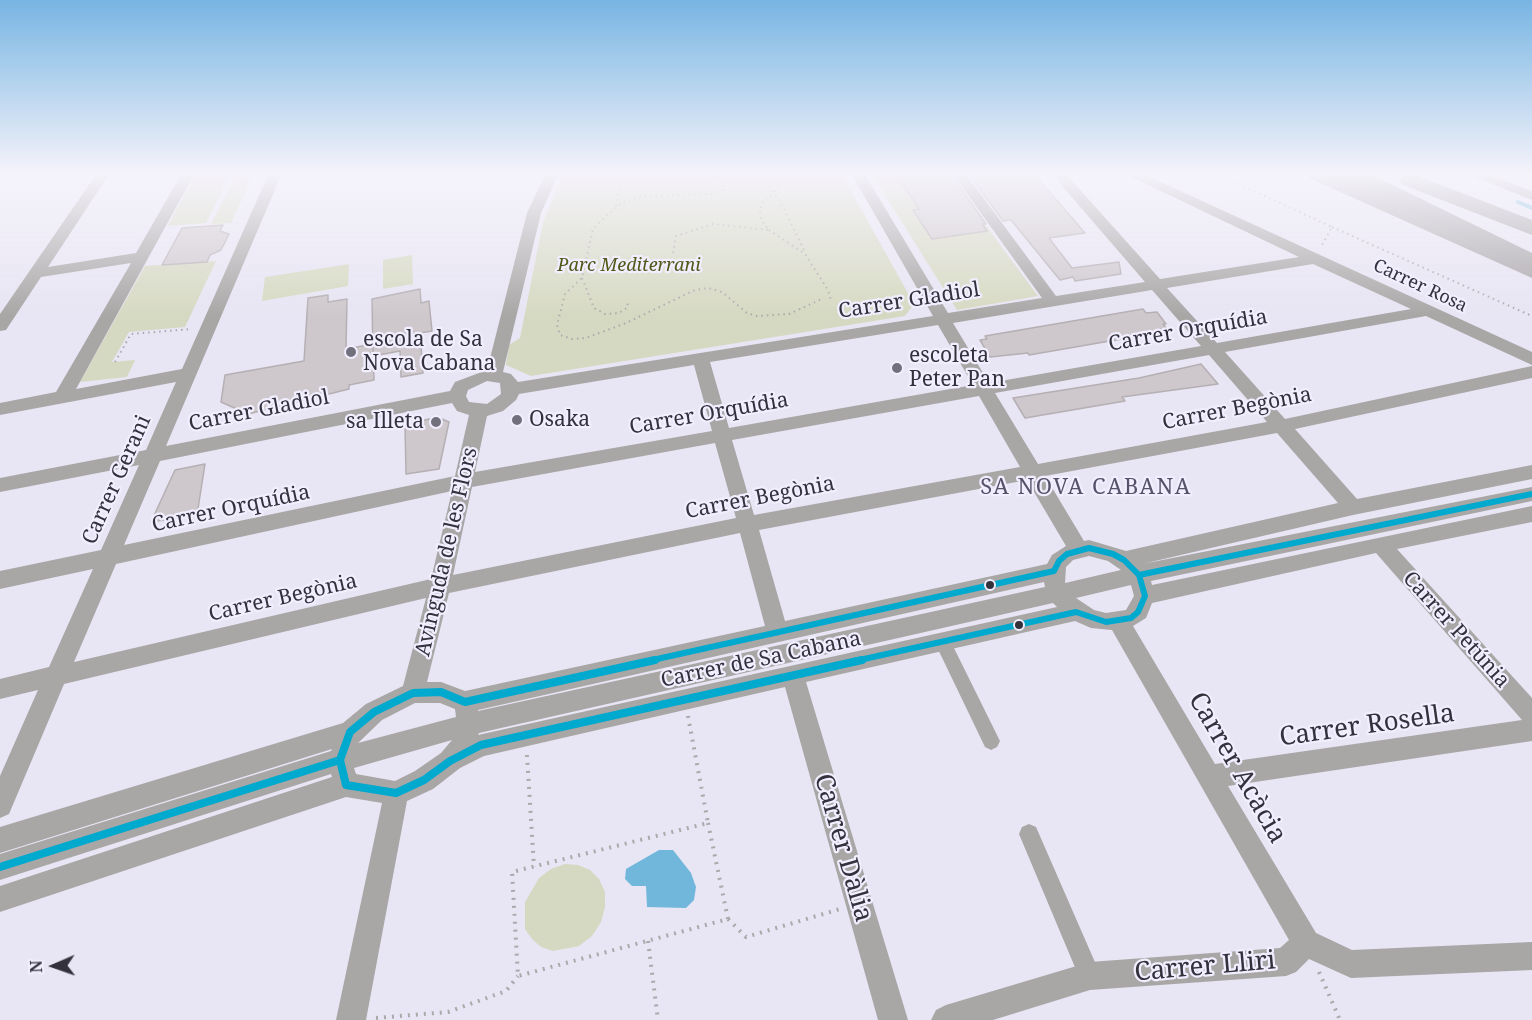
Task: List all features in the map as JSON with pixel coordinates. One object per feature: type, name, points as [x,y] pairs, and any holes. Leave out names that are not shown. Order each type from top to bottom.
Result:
[{"type":"highway","points":[[1429,221],[1532,270]]},
{"type":"highway","points":[[1447,221],[1532,263]]},
{"type":"highway","points":[[1469,221],[1532,246]]},
{"type":"highway","points":[[1513,221],[1532,228]]},
{"type":"street","points":[[0,326],[72,221]]},
{"type":"street","points":[[62,398],[162,221]]},
{"type":"street","name":"Carrer Gerani","points":[[0,805],[255,221]]},
{"type":"street","points":[[494,375],[532,221]]},
{"type":"street","points":[[885,221],[1078,549]]},
{"type":"street","points":[[992,221],[1052,301]]},
{"type":"street","points":[[1100,221],[1353,507]]},
{"type":"street","name":"Carrer Rosa","points":[[1232,221],[1532,358]]},
{"type":"street","points":[[37,273],[142,257]]},
{"type":"street","name":"Carrer Gladiol","points":[[511,389],[1315,259]]},
{"type":"street","name":"Carrer Orquídia","points":[[0,580],[464,481],[1429,311]]},
{"type":"street","points":[[700,358],[778,633]]},
{"type":"street","name":"Carrer Begònia","points":[[0,689],[440,586],[747,524],[1281,426],[1532,372]]},
{"type":"street","points":[[0,409],[188,374]]},
{"type":"street","points":[[485,375],[505,378],[511,389],[505,402],[497,407],[479,411],[463,407],[457,396],[467,381],[485,375]]},
{"type":"street","name":"Carrer Gladiol","points":[[0,485],[457,396]]},
{"type":"street","name":"Avinguda de les Flors","points":[[413,693],[440,586],[479,411]]},
{"type":"street","points":[[1124,560],[1353,507],[1532,472]]},
{"type":"street","name":"Carrer de Sa Cabana","points":[[0,867],[340,760],[467,713],[1058,594],[1139,575],[1532,494]]},
{"type":"street","points":[[1145,596],[1380,544],[1532,514]]},
{"type":"street","name":"Carrer Petúnia","points":[[1380,544],[1532,715]]},
{"type":"street","points":[[1078,549],[1101,550],[1124,560],[1139,575],[1145,596],[1138,612],[1119,622],[1091,619],[1076,612],[1058,594],[1054,582],[1054,570],[1059,561],[1078,549]]},
{"type":"street","points":[[467,713],[778,633],[1054,570]]},
{"type":"street","points":[[0,899],[346,785],[396,793],[424,780],[450,761],[481,745],[1076,612]]},
{"type":"street","name":"Carrer Acàcia","points":[[1119,622],[1306,944]]},
{"type":"street","points":[[943,643],[991,741]]},
{"type":"street","name":"Carrer Dàlia","points":[[793,676],[893,1020]]},
{"type":"street","points":[[0,840],[350,732],[374,712],[413,693],[441,692],[467,713]]},
{"type":"street","points":[[450,761],[464,744],[467,713]]},
{"type":"street","name":"Carrer Rosella","points":[[1210,777],[1532,730]]},
{"type":"street","points":[[346,785],[340,760],[350,732]]},
{"type":"street","points":[[359,1020],[396,793]]},
{"type":"street","points":[[1029,834],[1090,975]]},
{"type":"street","points":[[1306,944],[1351,964],[1532,956]]},
{"type":"street","name":"Carrer Lliri","points":[[946,1020],[1090,975],[1286,962],[1306,944]]},
{"type":"path","points":[[602,221],[593,229],[582,278],[565,294],[557,325],[560,335],[572,339],[586,338],[626,323],[695,290],[708,288],[722,292],[747,313],[757,316],[789,314],[824,298]]},
{"type":"path","points":[[761,221],[769,230],[805,254]]},
{"type":"path","points":[[791,221],[802,241],[805,254],[828,290],[831,300]]},
{"type":"path","points":[[1318,221],[1532,316]]},
{"type":"path","points":[[673,253],[676,236],[713,224],[769,230]]},
{"type":"path","points":[[1315,259],[1332,227]]},
{"type":"path","points":[[582,278],[594,308],[605,314],[619,313],[628,307],[627,300]]},
{"type":"path","points":[[115,363],[131,334],[208,328]]},
{"type":"path","points":[[685,700],[728,919],[746,938],[859,903]]},
{"type":"path","points":[[526,735],[534,867]]},
{"type":"path","points":[[518,976],[512,872],[708,823]]},
{"type":"path","points":[[359,1020],[448,1012],[506,991],[518,976],[728,919]]},
{"type":"path","points":[[648,941],[658,1020]]},
{"type":"path","points":[[1306,944],[1340,1020]]},
{"type":"green space","points":[[171,221],[207,221],[206,223],[168,226]]},
{"type":"green space","points":[[213,221],[232,221],[231,223],[211,224]]},
{"type":"green space","name":"Parc Mediterrani","points":[[868,221],[914,304],[905,316],[531,376],[506,365],[509,345],[520,338],[543,222]]},
{"type":"green space","points":[[901,221],[982,221],[1038,296],[957,310]]},
{"type":"green space","points":[[412,255],[413,284],[383,289],[383,260]]},
{"type":"green space","points":[[216,261],[185,327],[129,332],[112,362],[135,360],[127,377],[80,382],[145,266]]},
{"type":"green space","points":[[349,264],[348,286],[262,301],[265,277]]},
{"type":"green space","points":[[565,864],[578,865],[590,870],[599,879],[605,892],[605,907],[601,922],[592,936],[579,946],[553,951],[541,947],[525,929],[525,902],[539,878],[551,869]]},
{"type":"water","points":[[659,850],[673,850],[691,873],[696,887],[694,900],[686,908],[647,907],[646,886],[632,886],[625,879],[626,869]]},
{"type":"building","points":[[920,221],[984,221],[986,224],[982,224],[987,231],[932,239]]},
{"type":"building","points":[[1011,221],[1074,221],[1085,233],[1049,238],[1072,268],[1119,262],[1121,274],[1075,281],[1073,277],[1060,280]]},
{"type":"building","points":[[223,225],[220,231],[229,234],[221,250],[210,255],[207,262],[162,265],[182,228]]},
{"type":"building","points":[[420,289],[421,303],[429,301],[432,331],[420,333],[423,373],[401,377],[400,351],[373,356],[372,299]]},
{"type":"building","points":[[328,295],[328,302],[347,299],[346,349],[373,344],[374,380],[349,385],[349,389],[248,414],[221,402],[225,375],[304,361],[308,298]]},
{"type":"building","points":[[1143,309],[1146,313],[1157,312],[1166,324],[1163,324],[1166,328],[1160,329],[1162,332],[1029,355],[1028,353],[990,357],[980,340],[987,339],[985,336]]},
{"type":"building","points":[[1201,364],[1218,384],[1122,397],[1125,401],[1025,418],[1013,398],[1139,378]]},
{"type":"building","points":[[437,417],[449,422],[439,469],[406,474],[405,425]]},
{"type":"building","points":[[205,464],[197,515],[151,522],[175,470]]},
{"type":"transit line","points":[[1139,575],[1532,494]]},
{"type":"transit line","points":[[1089,548],[1113,554],[1124,560],[1139,575],[1145,596],[1138,612],[1131,618],[1106,622],[1076,612],[481,745],[450,761],[424,780],[396,793],[346,785],[340,760],[350,732],[374,712],[413,693],[441,692],[465,702],[1054,571],[1059,561],[1067,554],[1089,548]]},
{"type":"transit line","points":[[0,867],[340,760]]},
{"type":"place","name":"escola de Sa Nova Cabana","points":[[351,352]]},
{"type":"place","name":"escoleta Peter Pan","points":[[897,368]]},
{"type":"place","name":"Osaka","points":[[517,420]]},
{"type":"place","name":"sa Illeta","points":[[436,422]]},
{"type":"district","name":"SA NOVA CABANA","points":[[1086,488]]}]
